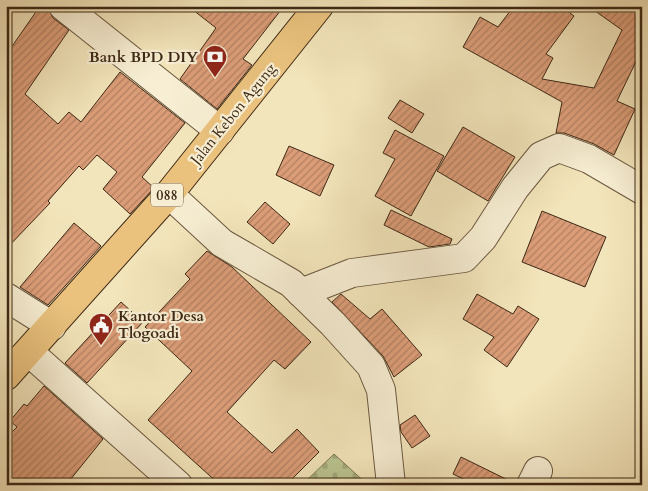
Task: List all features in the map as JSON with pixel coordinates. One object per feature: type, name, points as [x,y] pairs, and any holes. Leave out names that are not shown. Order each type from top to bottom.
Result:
[{"type":"main road","name":"Jalan Kebon Agung","points":[[6,376],[169,194],[319,6]]},
{"type":"street","points":[[63,6],[220,131]]},
{"type":"street","points":[[302,292],[352,273],[464,258],[483,238],[515,188],[541,156],[560,148],[588,159],[642,190]]},
{"type":"street","points":[[169,194],[222,243],[268,269],[302,292],[371,366],[381,390],[391,485]]},
{"type":"street","points":[[6,297],[52,326]]},
{"type":"street","points":[[29,352],[169,482]]},
{"type":"green space","points":[[334,454],[368,485],[302,485]]},
{"type":"building","points":[[40,6],[48,6],[53,18],[69,30],[25,94],[58,124],[69,112],[81,122],[120,72],[185,123],[142,177],[154,188],[130,214],[103,189],[117,172],[97,155],[83,170],[79,166],[48,201],[50,203],[6,249],[6,55]]},
{"type":"building","points":[[188,6],[284,6],[243,59],[252,65],[217,109],[180,79],[216,28]]},
{"type":"building","points":[[514,6],[561,6],[574,16],[546,54],[553,58],[542,79],[594,88],[622,30],[588,6],[642,6],[642,49],[617,101],[635,109],[614,155],[594,144],[564,133],[556,133],[562,102],[463,47],[480,17],[498,27]]},
{"type":"building","points":[[400,100],[424,114],[412,133],[388,118]]},
{"type":"building","points":[[463,127],[515,157],[488,201],[437,171]]},
{"type":"building","points":[[395,130],[444,156],[411,216],[375,196],[395,159],[383,153]]},
{"type":"building","points":[[289,146],[334,165],[320,196],[276,175]]},
{"type":"building","points":[[265,202],[290,224],[273,244],[247,222]]},
{"type":"building","points":[[391,210],[452,239],[450,244],[429,247],[384,225]]},
{"type":"building","points":[[542,211],[606,237],[585,287],[522,262]]},
{"type":"building","points":[[74,223],[101,246],[48,305],[20,287]]},
{"type":"building","points":[[207,251],[232,267],[311,342],[285,369],[274,360],[227,412],[272,453],[297,429],[319,452],[286,485],[220,485],[148,420],[192,371],[145,327],[190,279],[185,274]]},
{"type":"building","points":[[341,294],[370,319],[382,309],[422,355],[394,377],[383,356],[332,302]]},
{"type":"building","points":[[477,294],[513,314],[518,306],[539,319],[507,367],[484,350],[494,337],[463,319]]},
{"type":"building","name":"Kantor Desa Tlogoadi","points":[[121,302],[143,322],[87,383],[65,363]]},
{"type":"building","points":[[44,386],[103,439],[66,485],[6,485],[6,438],[17,427],[10,421],[24,404],[27,406]]},
{"type":"building","points":[[415,415],[430,436],[412,448],[401,432],[400,425]]},
{"type":"building","points":[[461,457],[516,485],[476,485],[453,474]]},
{"type":"place","name":"Bank BPD DIY","points":[[215,78]]},
{"type":"place","name":"Kantor Desa Tlogoadi","points":[[101,346]]}]
